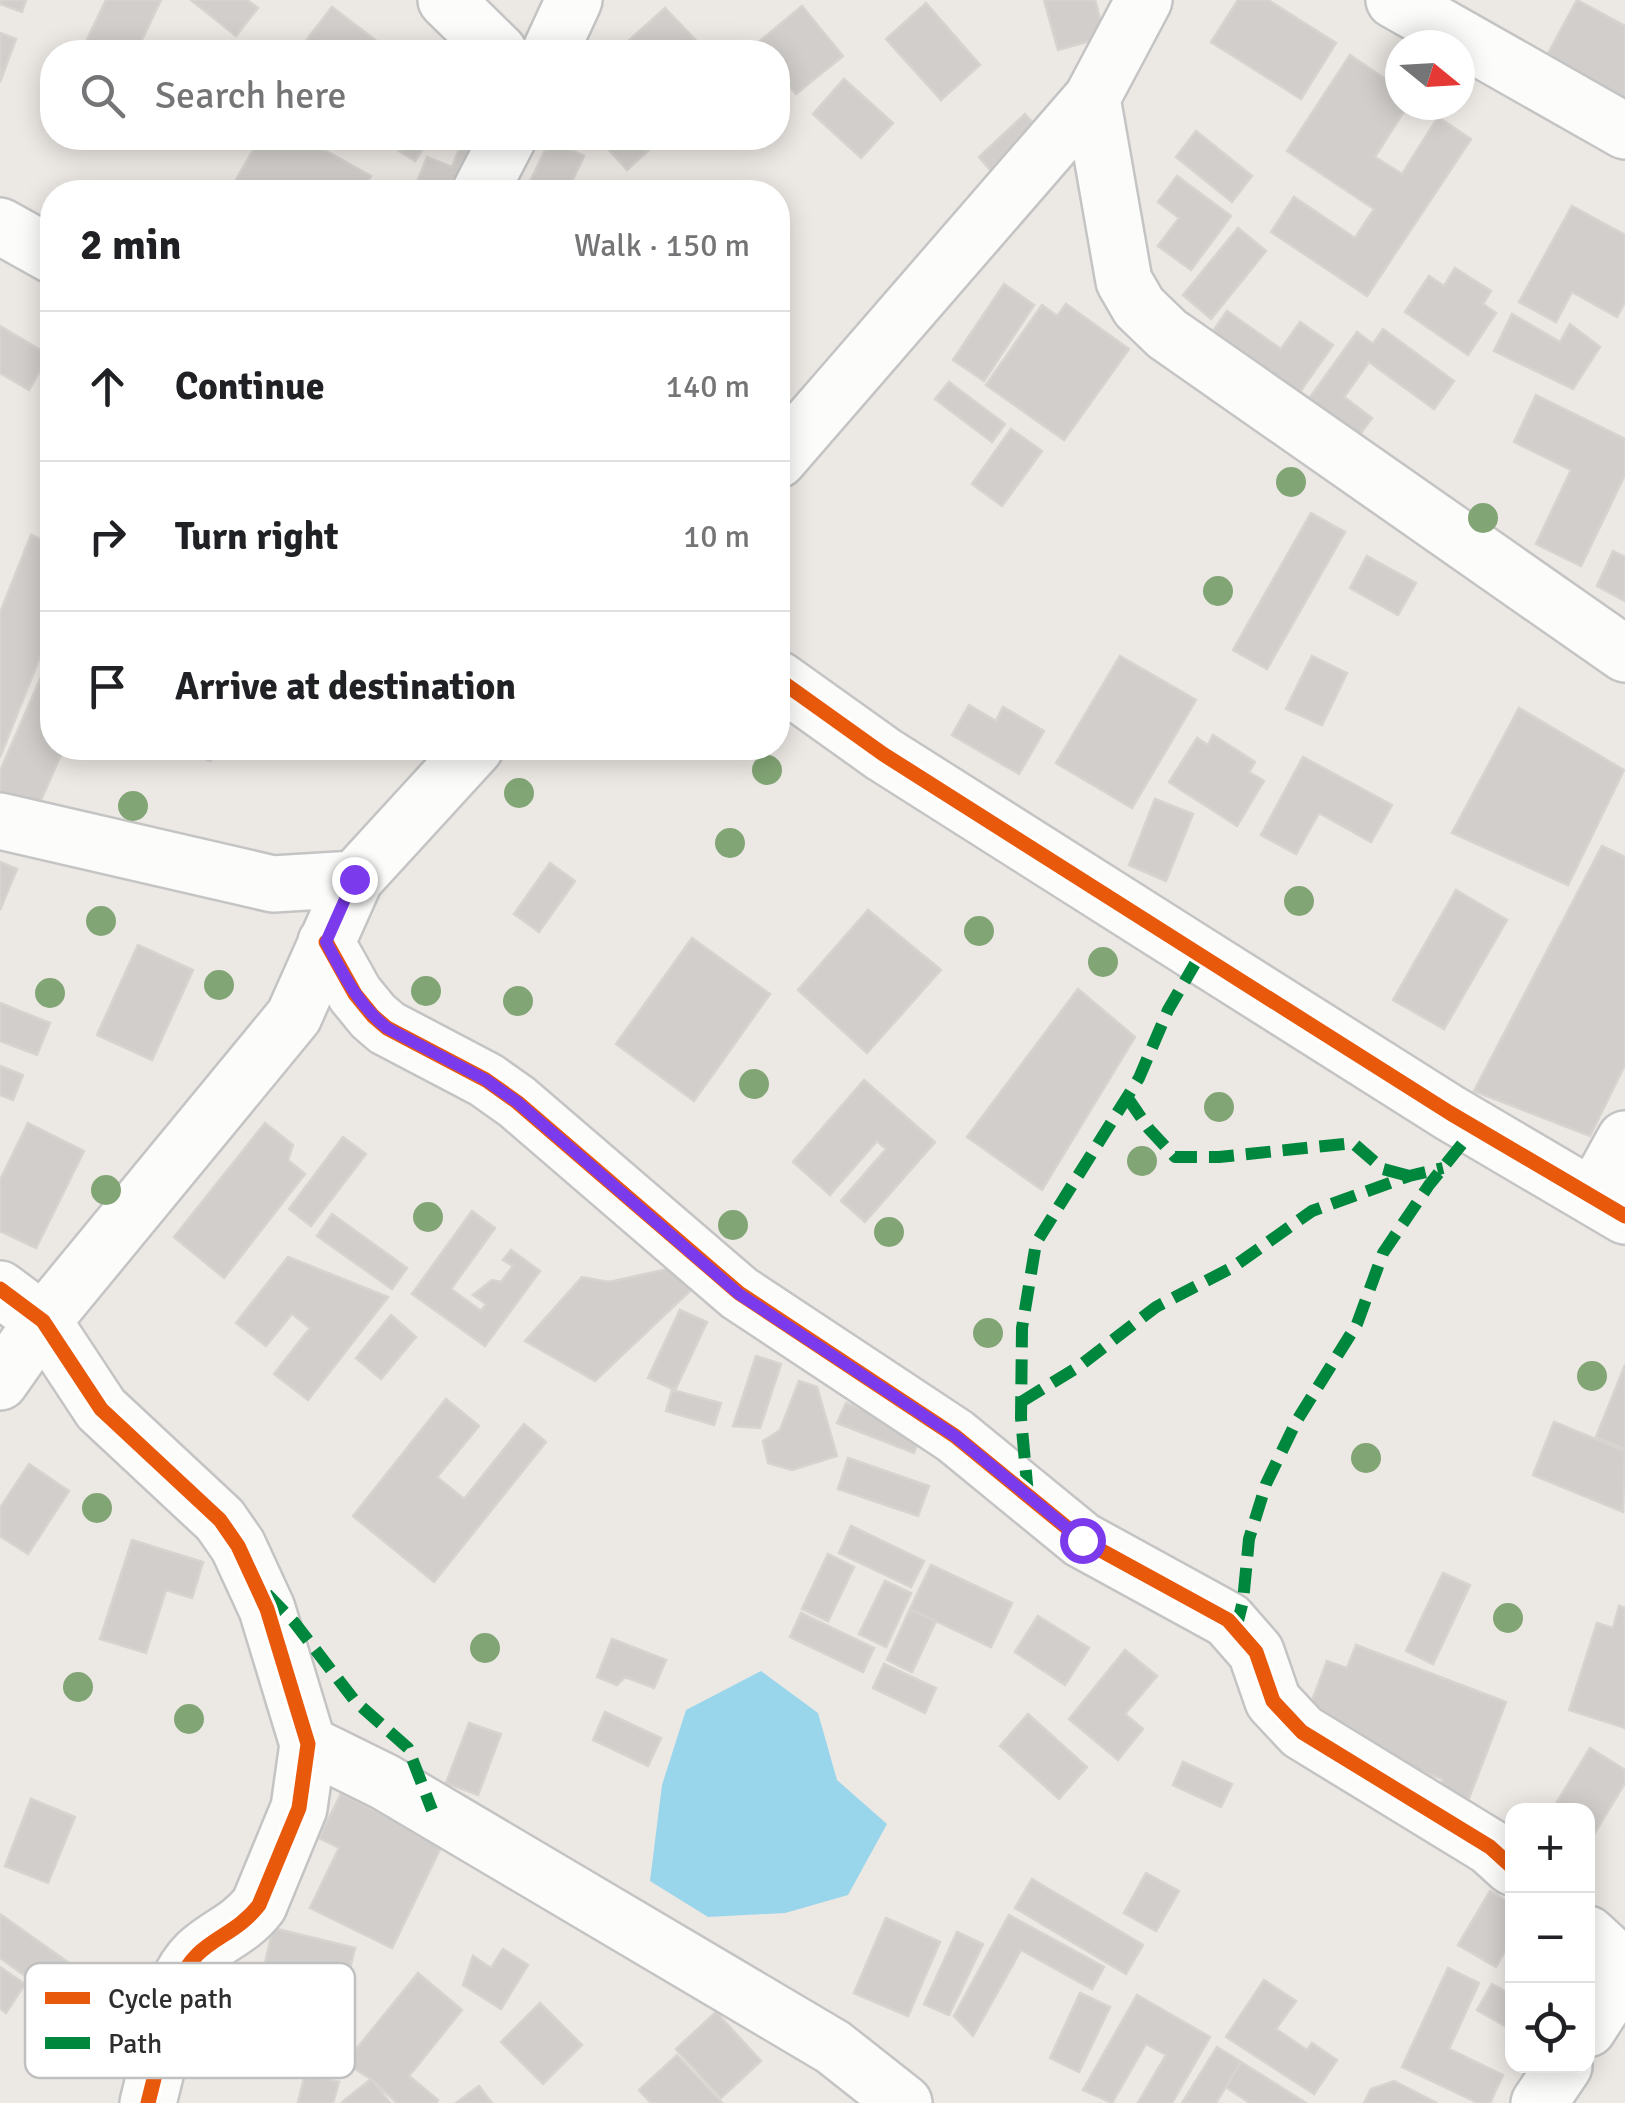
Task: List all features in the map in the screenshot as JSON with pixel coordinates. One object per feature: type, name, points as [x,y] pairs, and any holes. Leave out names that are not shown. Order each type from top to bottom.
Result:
[{"type":"street","points":[[446,0],[487,40]]},
{"type":"street","points":[[556,40],[574,0]]},
{"type":"street","points":[[790,446],[1092,98],[1144,0]]},
{"type":"street","points":[[1394,0],[1625,131]]},
{"type":"street","points":[[1092,98],[1124,282],[1138,307],[1167,334],[1625,654]]},
{"type":"street","points":[[486,180],[502,150]]},
{"type":"street","points":[[0,226],[40,249]]},
{"type":"street","points":[[790,687],[884,754],[1462,1121],[1609,1206],[1625,1139]]},
{"type":"street","points":[[0,1382],[21,1306],[294,1016],[354,879],[463,760]]},
{"type":"street","points":[[0,821],[273,884],[354,879]]},
{"type":"street","points":[[326,942],[355,994],[387,1028],[486,1080],[517,1102],[739,1294],[955,1436],[1082,1540],[1228,1620],[1256,1652],[1273,1701],[1293,1724],[1490,1847],[1505,1861]]},
{"type":"street","points":[[21,1306],[102,1409],[220,1520],[238,1546],[267,1608],[308,1744],[299,1808],[260,1905],[250,1918],[200,1948],[189,1963]]},
{"type":"street","points":[[308,1744],[385,1782],[833,2047],[904,2103]]},
{"type":"street","points":[[1595,1941],[1625,1970],[1595,2018]]},
{"type":"street","points":[[1539,2103],[1559,2073]]},
{"type":"street","points":[[148,2103],[154,2078]]},
{"type":"water","points":[[761,1671],[818,1713],[837,1780],[887,1824],[848,1895],[785,1913],[708,1917],[650,1881],[662,1785],[686,1710]]},
{"type":"building","points":[[0,0],[26,0],[22,12],[0,4]]},
{"type":"building","points":[[106,0],[161,0],[142,40],[87,40]]},
{"type":"building","points":[[191,0],[247,0],[258,8],[236,36]]},
{"type":"building","points":[[1044,0],[1095,0],[1105,37],[1058,50]]},
{"type":"building","points":[[1238,0],[1268,0],[1336,43],[1301,99],[1211,42]]},
{"type":"building","points":[[1577,0],[1625,26],[1625,94],[1621,102],[1544,61]]},
{"type":"building","points":[[926,3],[980,65],[941,100],[886,39]]},
{"type":"building","points":[[802,6],[843,56],[796,94],[790,87],[790,40],[761,40]]},
{"type":"building","points":[[332,7],[375,40],[306,40]]},
{"type":"building","points":[[665,8],[696,40],[629,40]]},
{"type":"building","points":[[0,33],[16,39],[0,82]]},
{"type":"building","points":[[1350,55],[1385,79],[1385,120],[1398,120],[1375,157],[1402,174],[1436,120],[1442,120],[1471,139],[1367,296],[1271,232],[1294,197],[1355,238],[1374,209],[1287,151]]},
{"type":"building","points":[[844,79],[893,123],[861,158],[813,114]]},
{"type":"building","points":[[1025,114],[1047,138],[1000,181],[979,157]]},
{"type":"building","points":[[1196,131],[1252,176],[1232,202],[1176,157]]},
{"type":"building","points":[[253,150],[324,150],[371,176],[369,180],[236,180]]},
{"type":"building","points":[[400,150],[422,150],[415,161]]},
{"type":"building","points":[[459,150],[485,150],[473,180],[418,180],[427,157],[452,167]]},
{"type":"building","points":[[545,150],[571,150],[584,156],[573,180],[531,180]]},
{"type":"building","points":[[609,150],[649,150],[627,170]]},
{"type":"building","points":[[1177,176],[1231,216],[1191,270],[1158,246],[1179,218],[1158,202]]},
{"type":"building","points":[[1572,206],[1625,235],[1625,302],[1617,317],[1572,292],[1556,322],[1519,302]]},
{"type":"building","points":[[1238,228],[1266,251],[1211,319],[1183,295]]},
{"type":"building","points":[[1455,268],[1491,291],[1483,304],[1496,313],[1468,355],[1405,312],[1429,276],[1444,286]]},
{"type":"building","points":[[1004,284],[1034,305],[984,381],[953,360]]},
{"type":"building","points":[[1066,304],[1129,349],[1064,440],[986,385],[1042,305],[1057,316]]},
{"type":"building","points":[[1227,311],[1281,349],[1300,322],[1333,345],[1295,399],[1209,337]]},
{"type":"building","points":[[1512,314],[1560,342],[1570,324],[1600,347],[1573,389],[1494,351]]},
{"type":"building","points":[[0,326],[40,350],[40,371],[29,390],[0,373]]},
{"type":"building","points":[[1383,329],[1454,381],[1434,409],[1369,362],[1344,397],[1372,418],[1353,444],[1303,407],[1357,332],[1373,344]]},
{"type":"building","points":[[949,382],[1005,424],[992,442],[935,399]]},
{"type":"building","points":[[1536,395],[1625,439],[1625,475],[1581,566],[1536,544],[1571,470],[1514,442]]},
{"type":"building","points":[[1011,429],[1042,451],[1002,506],[972,484]]},
{"type":"building","points":[[1311,513],[1345,532],[1267,669],[1233,650]]},
{"type":"building","points":[[31,535],[40,539],[40,657],[0,757],[0,613]]},
{"type":"building","points":[[1613,551],[1625,557],[1625,601],[1597,586]]},
{"type":"building","points":[[1367,556],[1416,583],[1398,615],[1350,588]]},
{"type":"building","points":[[1120,656],[1196,700],[1132,808],[1056,763]]},
{"type":"building","points":[[1312,656],[1347,673],[1322,725],[1286,709]]},
{"type":"building","points":[[40,679],[40,760],[59,760],[34,816],[0,801],[0,771]]},
{"type":"building","points":[[969,705],[996,721],[1003,707],[1044,731],[1019,774],[952,735]]},
{"type":"building","points":[[1519,708],[1624,770],[1568,885],[1452,833]]},
{"type":"building","points":[[1213,735],[1255,762],[1249,772],[1264,781],[1237,826],[1169,782],[1197,738],[1208,745]]},
{"type":"building","points":[[1303,757],[1392,805],[1371,842],[1319,813],[1296,854],[1261,835]]},
{"type":"building","points":[[1155,799],[1193,814],[1166,881],[1129,865]]},
{"type":"building","points":[[1602,846],[1625,857],[1625,1065],[1590,1136],[1474,1091]]},
{"type":"building","points":[[0,862],[17,869],[0,910]]},
{"type":"building","points":[[550,863],[575,881],[539,932],[514,914]]},
{"type":"building","points":[[1456,890],[1507,920],[1444,1029],[1393,1000]]},
{"type":"building","points":[[868,910],[941,970],[867,1053],[798,990]]},
{"type":"building","points":[[692,938],[770,994],[694,1101],[616,1044]]},
{"type":"building","points":[[138,945],[193,970],[152,1060],[97,1035]]},
{"type":"building","points":[[1078,989],[1135,1037],[1042,1190],[967,1137]]},
{"type":"building","points":[[0,1003],[50,1023],[37,1055],[0,1041]]},
{"type":"building","points":[[0,1066],[23,1075],[13,1100],[0,1095]]},
{"type":"building","points":[[864,1080],[935,1142],[865,1222],[841,1201],[886,1149],[877,1141],[830,1195],[793,1162]]},
{"type":"building","points":[[28,1123],[84,1151],[36,1248],[0,1231],[0,1180]]},
{"type":"building","points":[[265,1123],[293,1145],[288,1160],[305,1174],[224,1278],[174,1237]]},
{"type":"building","points":[[343,1137],[366,1154],[311,1226],[289,1209]]},
{"type":"building","points":[[472,1211],[495,1228],[451,1289],[481,1311],[486,1304],[473,1295],[492,1280],[501,1282],[513,1266],[503,1260],[511,1250],[540,1271],[485,1346],[412,1294]]},
{"type":"building","points":[[332,1214],[407,1268],[392,1289],[317,1236]]},
{"type":"building","points":[[288,1257],[388,1297],[308,1400],[274,1374],[310,1328],[292,1314],[266,1346],[236,1323]]},
{"type":"building","points":[[672,1268],[692,1289],[595,1381],[525,1341],[582,1277],[609,1282]]},
{"type":"building","points":[[680,1310],[707,1322],[675,1390],[648,1378]]},
{"type":"building","points":[[391,1315],[416,1337],[381,1379],[356,1358]]},
{"type":"building","points":[[756,1356],[781,1364],[760,1428],[733,1426]]},
{"type":"building","points":[[1625,1365],[1625,1449],[1596,1437]]},
{"type":"building","points":[[799,1381],[817,1387],[837,1456],[792,1470],[768,1463],[763,1441],[780,1430]]},
{"type":"building","points":[[672,1390],[721,1403],[714,1425],[666,1411]]},
{"type":"building","points":[[446,1399],[479,1426],[437,1477],[464,1499],[524,1424],[546,1442],[434,1582],[353,1516]]},
{"type":"building","points":[[846,1403],[922,1432],[914,1453],[837,1423]]},
{"type":"building","points":[[1554,1422],[1625,1451],[1623,1512],[1533,1475]]},
{"type":"building","points":[[848,1458],[929,1486],[918,1516],[838,1489]]},
{"type":"building","points":[[29,1464],[69,1491],[28,1554],[0,1536],[0,1508]]},
{"type":"building","points":[[851,1526],[924,1561],[911,1587],[839,1553]]},
{"type":"building","points":[[132,1540],[203,1562],[192,1598],[166,1590],[146,1653],[100,1639]]},
{"type":"building","points":[[828,1554],[854,1567],[828,1621],[802,1609]]},
{"type":"building","points":[[931,1565],[1012,1603],[991,1647],[910,1609]]},
{"type":"building","points":[[1443,1573],[1470,1585],[1433,1664],[1406,1651]]},
{"type":"building","points":[[885,1581],[911,1593],[886,1647],[859,1634]]},
{"type":"building","points":[[1619,1606],[1625,1608],[1625,1728],[1569,1710],[1597,1623],[1613,1628]]},
{"type":"building","points":[[910,1609],[936,1621],[912,1672],[887,1660]]},
{"type":"building","points":[[801,1613],[874,1648],[863,1672],[790,1637]]},
{"type":"building","points":[[1038,1616],[1089,1648],[1065,1685],[1015,1652]]},
{"type":"building","points":[[612,1639],[666,1660],[654,1688],[625,1677],[617,1685],[597,1677]]},
{"type":"building","points":[[1356,1645],[1506,1702],[1466,1806],[1437,1795],[1443,1779],[1344,1742],[1349,1727],[1308,1711],[1327,1661],[1347,1668]]},
{"type":"building","points":[[1125,1650],[1157,1676],[1125,1714],[1143,1729],[1118,1760],[1069,1719]]},
{"type":"building","points":[[884,1664],[936,1688],[925,1713],[873,1688]]},
{"type":"building","points":[[605,1712],[661,1738],[648,1766],[593,1740]]},
{"type":"building","points":[[1028,1714],[1087,1767],[1059,1799],[1000,1746]]},
{"type":"building","points":[[469,1723],[501,1734],[478,1795],[446,1783]]},
{"type":"building","points":[[1590,1748],[1625,1770],[1625,1783],[1595,1832],[1595,1803],[1556,1803]]},
{"type":"building","points":[[1183,1762],[1232,1784],[1221,1807],[1173,1785]]},
{"type":"building","points":[[341,1794],[443,1843],[392,1948],[310,1908],[339,1848],[319,1838]]},
{"type":"building","points":[[31,1799],[75,1817],[48,1883],[5,1866]]},
{"type":"building","points":[[1146,1873],[1179,1891],[1156,1931],[1124,1913]]},
{"type":"building","points":[[1032,1879],[1143,1945],[1126,1974],[1015,1908]]},
{"type":"building","points":[[1490,1891],[1505,1900],[1505,1951],[1496,1967],[1458,1945]]},
{"type":"building","points":[[0,1914],[69,1963],[25,1963],[25,1976],[0,1958]]},
{"type":"building","points":[[1009,1915],[1104,1967],[1092,1989],[1021,1950],[973,2036],[954,2016]]},
{"type":"building","points":[[886,1918],[940,1942],[908,2016],[854,1993]]},
{"type":"building","points":[[273,1928],[355,1948],[351,1963],[265,1963]]},
{"type":"building","points":[[957,1932],[983,1944],[949,2015],[924,2004]]},
{"type":"building","points":[[503,1949],[528,1965],[501,2009],[463,1985],[473,1956],[491,1968]]},
{"type":"building","points":[[0,1967],[25,1984],[6,2013],[0,2008]]},
{"type":"building","points":[[1448,1968],[1479,1983],[1449,2049],[1503,2075],[1490,2103],[1478,2103],[1402,2067]]},
{"type":"building","points":[[418,1973],[462,2010],[409,2076],[438,2100],[436,2103],[397,2103],[355,2069],[355,2051]]},
{"type":"building","points":[[1264,1980],[1296,2001],[1276,2029],[1307,2050],[1312,2043],[1337,2060],[1314,2094],[1226,2037]]},
{"type":"building","points":[[1492,1984],[1505,1991],[1505,2026],[1477,2010]]},
{"type":"building","points":[[1080,1993],[1110,2007],[1079,2072],[1050,2058]]},
{"type":"building","points":[[1137,1995],[1210,2037],[1172,2103],[1138,2103],[1166,2055],[1146,2044],[1112,2103],[1083,2090]]},
{"type":"building","points":[[540,2003],[582,2045],[543,2084],[501,2042]]},
{"type":"building","points":[[716,2012],[761,2061],[721,2098],[676,2049]]},
{"type":"building","points":[[1217,2047],[1241,2062],[1216,2103],[1182,2103]]},
{"type":"building","points":[[677,2055],[722,2103],[651,2103],[639,2090]]},
{"type":"building","points":[[1241,2062],[1306,2103],[1250,2103],[1226,2087]]},
{"type":"building","points":[[304,2078],[339,2082],[333,2103],[298,2103]]},
{"type":"building","points":[[371,2079],[390,2103],[342,2102]]},
{"type":"building","points":[[1394,2081],[1437,2103],[1364,2103],[1371,2089]]},
{"type":"building","points":[[479,2086],[492,2103],[456,2103]]},
{"type":"marked path","points":[[1028,1495],[1021,1418],[1022,1328],[1036,1243],[1139,1078],[1168,1010],[1200,955]]},
{"type":"marked path","points":[[1127,1097],[1175,1157],[1219,1157],[1353,1143],[1383,1169],[1409,1176]]},
{"type":"marked path","points":[[1236,1629],[1249,1539],[1266,1484],[1296,1422],[1357,1324],[1383,1253],[1429,1185],[1475,1128]]},
{"type":"marked path","points":[[1021,1402],[1078,1367],[1156,1307],[1233,1267],[1312,1211],[1409,1176],[1443,1168]]},
{"type":"marked path","points":[[267,1594],[294,1622],[355,1701],[408,1748],[432,1810]]},
{"type":"cycle path","points":[[790,688],[883,754],[1200,955],[1450,1113],[1625,1216]]},
{"type":"cycle path","points":[[326,942],[355,994],[387,1028],[486,1080],[517,1102],[739,1293],[955,1436],[1082,1540],[1228,1620],[1256,1652],[1273,1701],[1302,1732],[1490,1847],[1505,1861]]},
{"type":"cycle path","points":[[0,1289],[43,1321],[101,1409],[220,1520],[238,1546],[267,1609],[308,1744],[299,1808],[259,1905],[190,1963]]},
{"type":"cycle path","points":[[148,2103],[154,2078]]},
{"type":"route","points":[[354,879],[326,942],[355,994],[373,1016],[387,1028],[486,1080],[517,1102],[739,1294],[955,1436],[1082,1540]]}]
